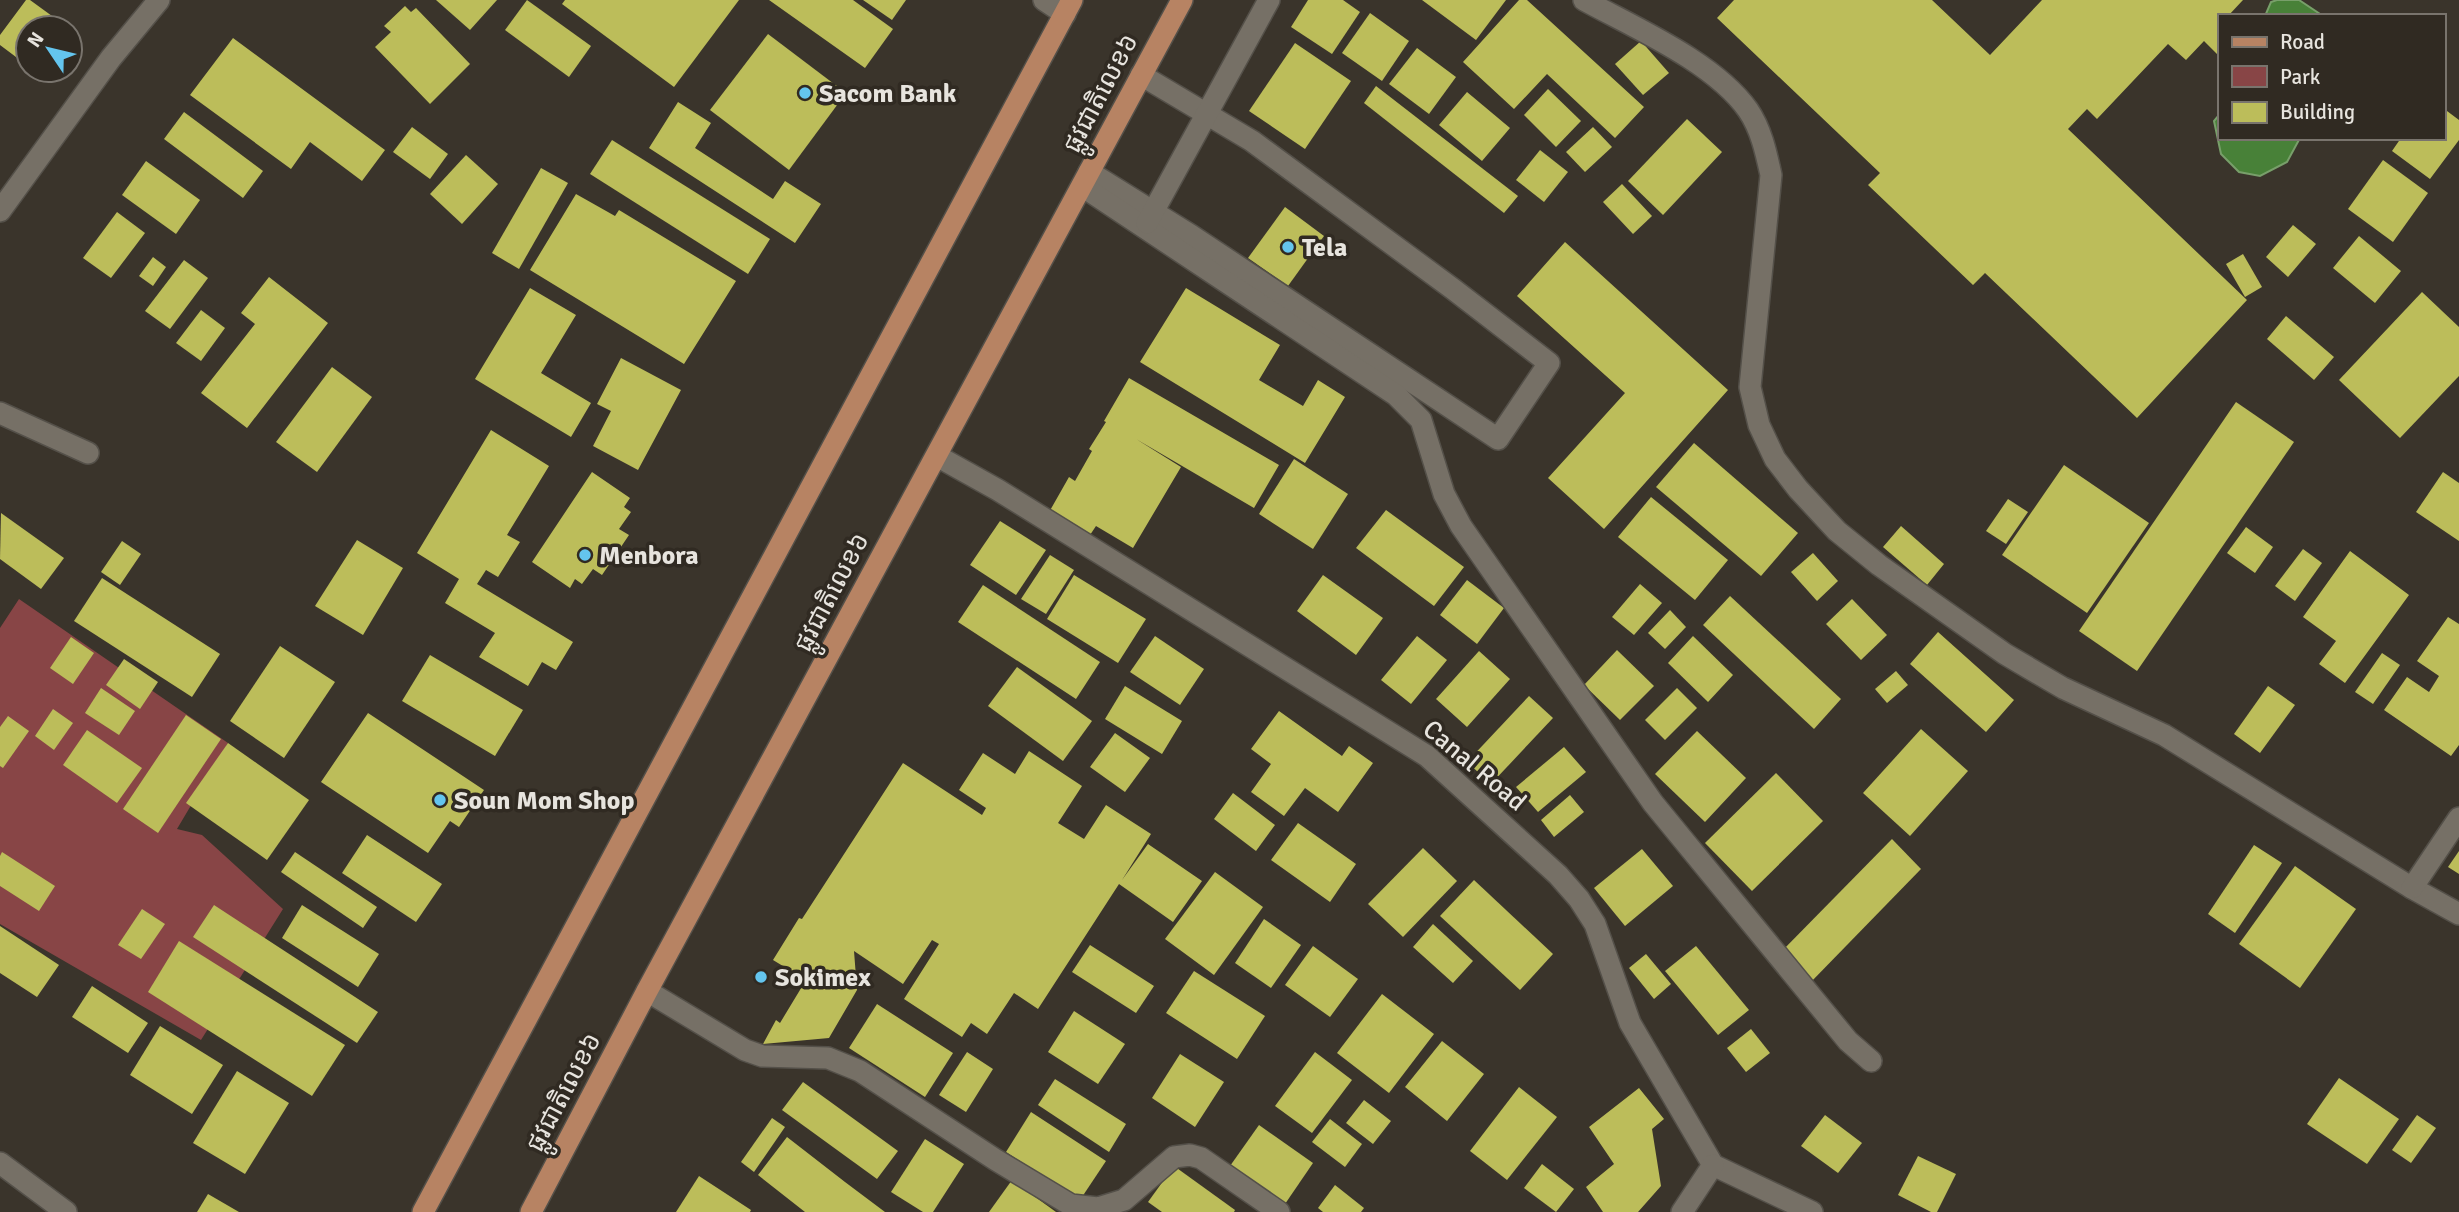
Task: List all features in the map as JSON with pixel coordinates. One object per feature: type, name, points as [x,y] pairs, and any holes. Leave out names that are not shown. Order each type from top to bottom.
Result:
[{"type":"main road","name":"ផ្លូវជាតិលេខ៦","points":[[531,1212],[1182,0]]},
{"type":"main road","points":[[423,1212],[1068,7]]},
{"type":"street","points":[[0,211],[111,58],[159,0]]},
{"type":"street","points":[[1044,0],[1068,7]]},
{"type":"street","points":[[1149,219],[1269,0]]},
{"type":"street","points":[[1584,0],[1704,67],[1728,86],[1748,110],[1764,142],[1771,175],[1750,387],[1759,425],[1775,459],[1837,531],[1879,565],[2005,654],[2063,688],[2164,735],[2412,888],[2459,914]]},
{"type":"street","points":[[1085,179],[1499,439],[1549,363],[1251,141],[1142,75]]},
{"type":"street","points":[[1149,219],[1396,395],[1421,420],[1444,494],[1461,526],[1653,803],[1848,1041],[1871,1062]]},
{"type":"street","points":[[0,413],[88,453]]},
{"type":"street","name":"Canal Road","points":[[937,456],[998,490],[1427,756],[1459,783],[1558,875],[1579,899],[1595,924],[1630,1023],[1713,1165]]},
{"type":"street","points":[[2412,888],[2459,818]]},
{"type":"street","points":[[648,991],[745,1050],[762,1056],[828,1058],[860,1071],[996,1160],[1071,1205],[1098,1208],[1124,1206],[1174,1157],[1190,1155],[1201,1158],[1279,1212]]},
{"type":"street","points":[[0,1163],[66,1212]]},
{"type":"street","points":[[1682,1212],[1713,1165],[1812,1212]]},
{"type":"green space","points":[[19,599],[228,743],[177,829],[202,835],[283,909],[201,1040],[0,924],[0,628]]},
{"type":"shaded area","points":[[2299,0],[2320,14],[2266,14],[2271,2]]},
{"type":"shaded area","points":[[2218,116],[2218,140],[2214,121]]},
{"type":"shaded area","points":[[2218,140],[2299,140],[2287,162],[2260,176],[2239,172],[2221,154]]},
{"type":"building","points":[[26,0],[30,0],[49,14],[16,14]]},
{"type":"building","points":[[436,0],[497,0],[470,30]]},
{"type":"building","points":[[527,0],[591,46],[569,77],[505,30]]},
{"type":"building","points":[[565,0],[739,0],[674,87],[562,4]]},
{"type":"building","points":[[769,0],[853,0],[893,29],[865,68]]},
{"type":"building","points":[[863,0],[906,0],[892,20]]},
{"type":"building","points":[[1308,0],[1343,0],[1360,12],[1332,54],[1291,27]]},
{"type":"building","points":[[1422,0],[1506,0],[1476,40]]},
{"type":"building","points":[[1519,0],[1527,0],[1644,107],[1615,138],[1547,74],[1514,109],[1463,62]]},
{"type":"building","points":[[1734,0],[1932,0],[1990,55],[2042,0],[2243,0],[2230,14],[2218,14],[2218,55],[2204,41],[2186,60],[2168,44],[2097,119],[2087,109],[2068,129],[2247,300],[2137,418],[1985,273],[1973,285],[1868,185],[1880,173],[1717,18]]},
{"type":"building","points":[[405,6],[411,12],[416,8],[470,64],[430,104],[375,47],[391,32],[384,26]]},
{"type":"building","points":[[1370,13],[1409,41],[1382,81],[1342,53]]},
{"type":"building","points":[[14,16],[14,56],[0,45],[0,35]]},
{"type":"building","points":[[768,34],[846,93],[789,170],[710,110]]},
{"type":"building","points":[[233,38],[385,150],[362,181],[310,142],[291,169],[190,95]]},
{"type":"building","points":[[1641,41],[1669,73],[1643,95],[1615,64]]},
{"type":"building","points":[[1295,43],[1351,81],[1305,149],[1249,111]]},
{"type":"building","points":[[1417,48],[1456,77],[1429,114],[1389,84]]},
{"type":"building","points":[[1376,86],[1518,196],[1504,213],[1364,103]]},
{"type":"building","points":[[1548,89],[1581,121],[1556,147],[1524,115]]},
{"type":"building","points":[[1467,92],[1510,128],[1482,161],[1439,125]]},
{"type":"building","points":[[678,102],[711,123],[695,148],[773,199],[785,181],[821,204],[795,243],[649,148]]},
{"type":"building","points":[[2445,110],[2459,120],[2459,140],[2430,179],[2392,151],[2400,140],[2445,140]]},
{"type":"building","points":[[184,112],[263,171],[243,198],[164,139]]},
{"type":"building","points":[[1687,119],[1722,152],[1663,215],[1628,181]]},
{"type":"building","points":[[412,127],[448,154],[430,179],[393,152]]},
{"type":"building","points":[[1593,127],[1612,147],[1585,172],[1566,152]]},
{"type":"building","points":[[612,140],[770,239],[748,274],[590,174]]},
{"type":"building","points":[[1540,150],[1568,172],[1544,202],[1516,180]]},
{"type":"building","points":[[466,155],[498,184],[462,224],[430,194]]},
{"type":"building","points":[[2383,160],[2428,193],[2393,242],[2348,209]]},
{"type":"building","points":[[146,161],[200,200],[176,234],[122,195]]},
{"type":"building","points":[[541,168],[568,183],[519,269],[492,253]]},
{"type":"building","points":[[1622,184],[1652,216],[1633,234],[1603,202]]},
{"type":"building","points":[[576,194],[615,216],[619,210],[736,281],[684,364],[530,270]]},
{"type":"building","points":[[1285,207],[1324,236],[1288,286],[1248,258]]},
{"type":"building","points":[[117,212],[145,233],[111,278],[83,258]]},
{"type":"building","points":[[2293,225],[2316,244],[2288,277],[2266,257]]},
{"type":"building","points":[[2359,236],[2401,271],[2375,303],[2333,268]]},
{"type":"building","points":[[1565,242],[1728,390],[1604,529],[1548,478],[1625,393],[1517,296]]},
{"type":"building","points":[[2243,254],[2262,287],[2245,297],[2226,264]]},
{"type":"building","points":[[153,257],[166,267],[153,286],[139,276]]},
{"type":"building","points":[[184,260],[208,278],[170,329],[145,311]]},
{"type":"building","points":[[269,277],[328,323],[247,428],[201,393],[255,324],[241,313]]},
{"type":"building","points":[[530,288],[576,315],[541,373],[591,403],[571,437],[475,379]]},
{"type":"building","points":[[1186,288],[1280,345],[1259,380],[1303,406],[1318,380],[1345,397],[1305,463],[1140,362]]},
{"type":"building","points":[[2422,292],[2459,327],[2459,376],[2400,438],[2339,380]]},
{"type":"building","points":[[201,310],[225,328],[201,361],[176,343]]},
{"type":"building","points":[[2286,316],[2334,357],[2314,380],[2267,339]]},
{"type":"building","points":[[621,358],[681,390],[638,470],[593,446],[611,411],[597,404]]},
{"type":"building","points":[[332,367],[372,397],[317,472],[276,442]]},
{"type":"building","points":[[1129,378],[1279,465],[1254,508],[1136,439],[1181,467],[1133,548],[1096,526],[1088,538],[1048,514],[1069,477],[1075,481],[1092,451],[1089,449]]},
{"type":"building","points":[[2236,402],[2294,442],[2137,671],[2079,631]]},
{"type":"building","points":[[491,430],[549,466],[507,535],[520,542],[498,577],[486,570],[477,584],[573,642],[556,670],[542,662],[528,686],[479,657],[495,633],[445,603],[459,579],[417,553]]},
{"type":"building","points":[[1694,443],[1798,533],[1761,576],[1656,487]]},
{"type":"building","points":[[1294,459],[1348,494],[1313,549],[1259,514]]},
{"type":"building","points":[[2064,465],[2149,523],[2087,613],[2002,555]]},
{"type":"building","points":[[592,472],[630,498],[624,507],[631,512],[619,529],[629,535],[602,575],[593,569],[582,584],[575,579],[570,588],[532,562]]},
{"type":"building","points":[[2443,472],[2459,483],[2459,541],[2416,512]]},
{"type":"building","points":[[1651,497],[1728,560],[1695,600],[1618,537]]},
{"type":"building","points":[[2008,499],[2028,512],[2006,544],[1986,531]]},
{"type":"building","points":[[1386,510],[1464,567],[1434,606],[1356,548]]},
{"type":"building","points":[[1,513],[64,558],[41,589],[0,559]]},
{"type":"building","points":[[1000,521],[1046,550],[1016,595],[970,565]]},
{"type":"building","points":[[1901,526],[1944,564],[1927,585],[1883,547]]},
{"type":"building","points":[[2246,527],[2273,547],[2255,573],[2227,553]]},
{"type":"building","points":[[357,540],[403,568],[363,635],[315,606]]},
{"type":"building","points":[[122,541],[141,554],[120,585],[101,572]]},
{"type":"building","points":[[2303,549],[2322,563],[2295,601],[2275,586]]},
{"type":"building","points":[[2350,551],[2409,595],[2345,683],[2319,664],[2336,641],[2303,617]]},
{"type":"building","points":[[1813,553],[1838,581],[1817,601],[1791,572]]},
{"type":"building","points":[[1050,555],[1074,570],[1046,614],[1021,599]]},
{"type":"building","points":[[1074,575],[1146,619],[1118,663],[1047,619]]},
{"type":"building","points":[[1323,575],[1383,618],[1356,655],[1297,611]]},
{"type":"building","points":[[102,578],[220,654],[192,697],[74,621]]},
{"type":"building","points":[[1467,580],[1504,608],[1477,644],[1440,615]]},
{"type":"building","points":[[1640,584],[1662,603],[1634,635],[1612,617]]},
{"type":"building","points":[[983,585],[1100,662],[1076,699],[958,622]]},
{"type":"building","points":[[1730,596],[1841,699],[1814,729],[1703,625]]},
{"type":"building","points":[[1852,599],[1887,635],[1861,660],[1826,624]]},
{"type":"building","points":[[1670,610],[1686,627],[1665,649],[1648,633]]},
{"type":"building","points":[[2448,617],[2459,624],[2459,745],[2451,756],[2384,710],[2407,677],[2429,692],[2439,676],[2417,661]]},
{"type":"building","points":[[1938,632],[2014,700],[1986,732],[1910,664]]},
{"type":"building","points":[[1155,636],[1204,669],[1180,705],[1130,672]]},
{"type":"building","points":[[1417,636],[1447,660],[1411,704],[1381,680]]},
{"type":"building","points":[[1693,636],[1733,675],[1708,702],[1668,663]]},
{"type":"building","points":[[71,637],[94,653],[73,684],[50,668]]},
{"type":"building","points":[[280,646],[335,682],[284,758],[230,721]]},
{"type":"building","points":[[1617,650],[1654,686],[1620,720],[1584,685]]},
{"type":"building","points":[[1479,651],[1510,679],[1467,727],[1436,699]]},
{"type":"building","points":[[2382,653],[2400,665],[2373,704],[2355,692]]},
{"type":"building","points":[[430,655],[523,710],[495,756],[402,701]]},
{"type":"building","points":[[124,659],[158,682],[140,709],[106,685]]},
{"type":"building","points":[[1017,667],[1092,721],[1063,761],[988,706]]},
{"type":"building","points":[[1896,671],[1908,685],[1887,703],[1875,689]]},
{"type":"building","points":[[1125,686],[1182,721],[1162,754],[1105,719]]},
{"type":"building","points":[[2268,686],[2295,705],[2260,753],[2234,734]]},
{"type":"building","points":[[101,688],[135,711],[119,735],[85,713]]},
{"type":"building","points":[[1677,688],[1697,708],[1665,740],[1645,720]]},
{"type":"building","points":[[1529,696],[1553,718],[1491,784],[1467,762]]},
{"type":"building","points":[[53,709],[73,723],[54,750],[35,736]]},
{"type":"building","points":[[1279,711],[1342,756],[1349,746],[1373,763],[1338,812],[1305,788],[1284,816],[1251,792],[1271,764],[1251,749]]},
{"type":"building","points":[[368,713],[484,790],[459,827],[450,821],[428,853],[321,782]]},
{"type":"building","points":[[186,715],[221,739],[158,833],[123,809]]},
{"type":"building","points":[[8,716],[29,731],[3,768],[0,766],[0,727]]},
{"type":"building","points":[[1921,729],[1968,771],[1910,836],[1863,793]]},
{"type":"building","points":[[87,730],[142,768],[117,803],[63,765]]},
{"type":"building","points":[[1697,731],[1746,778],[1705,822],[1655,774]]},
{"type":"building","points":[[1115,733],[1150,758],[1125,792],[1090,767]]},
{"type":"building","points":[[228,743],[309,800],[267,860],[186,803]]},
{"type":"building","points":[[1564,747],[1586,772],[1538,812],[1516,787]]},
{"type":"building","points":[[1029,751],[1082,786],[1058,823],[1084,839],[1106,805],[1151,834],[1122,880],[1148,844],[1202,881],[1173,922],[1119,884],[1038,1009],[1014,993],[987,1034],[971,1023],[962,1037],[904,999],[939,944],[932,940],[903,984],[854,951],[857,990],[829,1038],[763,1044],[776,1020],[780,1023],[806,980],[773,960],[903,763],[982,815],[986,808],[959,790],[983,753],[1015,774]]},
{"type":"building","points":[[1776,773],[1823,821],[1752,891],[1705,843]]},
{"type":"building","points":[[1233,793],[1275,825],[1256,851],[1214,819]]},
{"type":"building","points":[[1570,795],[1584,812],[1554,837],[1541,820]]},
{"type":"building","points":[[1298,823],[1356,864],[1330,902],[1271,860]]},
{"type":"building","points":[[367,835],[442,884],[416,922],[342,873]]},
{"type":"building","points":[[1892,839],[1921,869],[1810,983],[1780,953]]},
{"type":"building","points":[[2254,845],[2282,863],[2235,933],[2208,914]]},
{"type":"building","points":[[1423,848],[1457,881],[1403,937],[1368,904]]},
{"type":"building","points":[[1642,849],[1673,886],[1625,926],[1594,888]]},
{"type":"building","points":[[2459,851],[2459,874],[2448,867]]},
{"type":"building","points":[[2,852],[55,886],[39,911],[0,886]]},
{"type":"building","points":[[295,852],[377,907],[363,928],[281,872]]},
{"type":"building","points":[[2295,866],[2356,909],[2300,988],[2239,944]]},
{"type":"building","points":[[1215,872],[1263,907],[1214,975],[1165,939]]},
{"type":"building","points":[[1474,880],[1553,954],[1520,990],[1440,916]]},
{"type":"building","points":[[214,905],[378,1012],[357,1043],[193,937]]},
{"type":"building","points":[[302,905],[379,954],[358,987],[282,938]]},
{"type":"building","points":[[142,909],[165,924],[141,959],[118,945]]},
{"type":"building","points":[[1264,919],[1301,945],[1271,988],[1235,963]]},
{"type":"building","points":[[1433,924],[1473,961],[1453,983],[1413,947]]},
{"type":"building","points":[[0,926],[59,965],[37,997],[0,973]]},
{"type":"building","points":[[179,941],[345,1045],[312,1096],[148,992]]},
{"type":"building","points":[[1090,945],[1154,986],[1136,1013],[1072,972]]},
{"type":"building","points":[[1313,946],[1358,979],[1330,1017],[1285,985]]},
{"type":"building","points":[[1696,946],[1749,1010],[1718,1035],[1665,971]]},
{"type":"building","points":[[1646,954],[1671,984],[1654,999],[1629,968]]},
{"type":"building","points":[[1194,971],[1265,1016],[1237,1059],[1166,1013]]},
{"type":"building","points":[[92,986],[148,1023],[128,1053],[72,1017]]},
{"type":"building","points":[[1382,994],[1434,1034],[1389,1093],[1337,1053]]},
{"type":"building","points":[[877,1004],[953,1053],[925,1097],[849,1048]]},
{"type":"building","points":[[1074,1011],[1125,1044],[1098,1084],[1048,1052]]},
{"type":"building","points":[[160,1026],[223,1065],[192,1114],[130,1075]]},
{"type":"building","points":[[1751,1029],[1770,1053],[1746,1072],[1727,1048]]},
{"type":"building","points":[[1442,1041],[1484,1074],[1447,1121],[1405,1087]]},
{"type":"building","points":[[967,1052],[993,1069],[966,1112],[939,1095]]},
{"type":"building","points":[[1315,1052],[1352,1080],[1312,1133],[1275,1106]]},
{"type":"building","points":[[1180,1054],[1224,1082],[1195,1127],[1152,1098]]},
{"type":"building","points":[[237,1071],[289,1103],[245,1174],[193,1143]]},
{"type":"building","points":[[2339,1078],[2399,1119],[2367,1164],[2307,1124]]},
{"type":"building","points":[[1055,1079],[1126,1124],[1109,1152],[1038,1105]]},
{"type":"building","points":[[803,1082],[898,1151],[877,1179],[782,1110]]},
{"type":"building","points":[[1519,1087],[1557,1117],[1507,1180],[1470,1151]]},
{"type":"building","points":[[1639,1088],[1664,1119],[1652,1129],[1661,1186],[1638,1212],[1603,1212],[1586,1187],[1614,1164],[1589,1127]]},
{"type":"building","points":[[1364,1100],[1391,1121],[1373,1144],[1346,1123]]},
{"type":"building","points":[[1031,1112],[1106,1161],[1080,1200],[1006,1152]]},
{"type":"building","points":[[1825,1115],[1862,1143],[1838,1173],[1801,1146]]},
{"type":"building","points":[[2417,1115],[2436,1128],[2411,1163],[2392,1150]]},
{"type":"building","points":[[772,1118],[785,1127],[754,1172],[741,1162]]},
{"type":"building","points":[[1330,1119],[1362,1144],[1345,1167],[1312,1142]]},
{"type":"building","points":[[1259,1125],[1313,1163],[1285,1204],[1230,1166]]},
{"type":"building","points":[[787,1137],[885,1212],[805,1212],[758,1175]]},
{"type":"building","points":[[925,1139],[964,1164],[933,1212],[923,1212],[891,1192]]},
{"type":"building","points":[[1918,1156],[1956,1174],[1937,1212],[1931,1212],[1898,1195]]},
{"type":"building","points":[[1542,1164],[1574,1189],[1556,1212],[1524,1188]]},
{"type":"building","points":[[1174,1166],[1235,1210],[1234,1212],[1162,1212],[1148,1202]]},
{"type":"building","points":[[699,1176],[751,1210],[750,1212],[676,1212]]},
{"type":"building","points":[[1012,1180],[1056,1212],[989,1212]]},
{"type":"building","points":[[1335,1185],[1364,1208],[1361,1212],[1323,1212],[1318,1208]]},
{"type":"building","points":[[208,1194],[239,1212],[197,1212]]},
{"type":"place","name":"Sacom Bank","points":[[805,93]]},
{"type":"place","name":"Tela","points":[[1288,247]]},
{"type":"place","name":"Menbora","points":[[585,555]]},
{"type":"place","name":"Soun Mom Shop","points":[[440,800]]},
{"type":"place","name":"Sokimex","points":[[761,977]]}]
